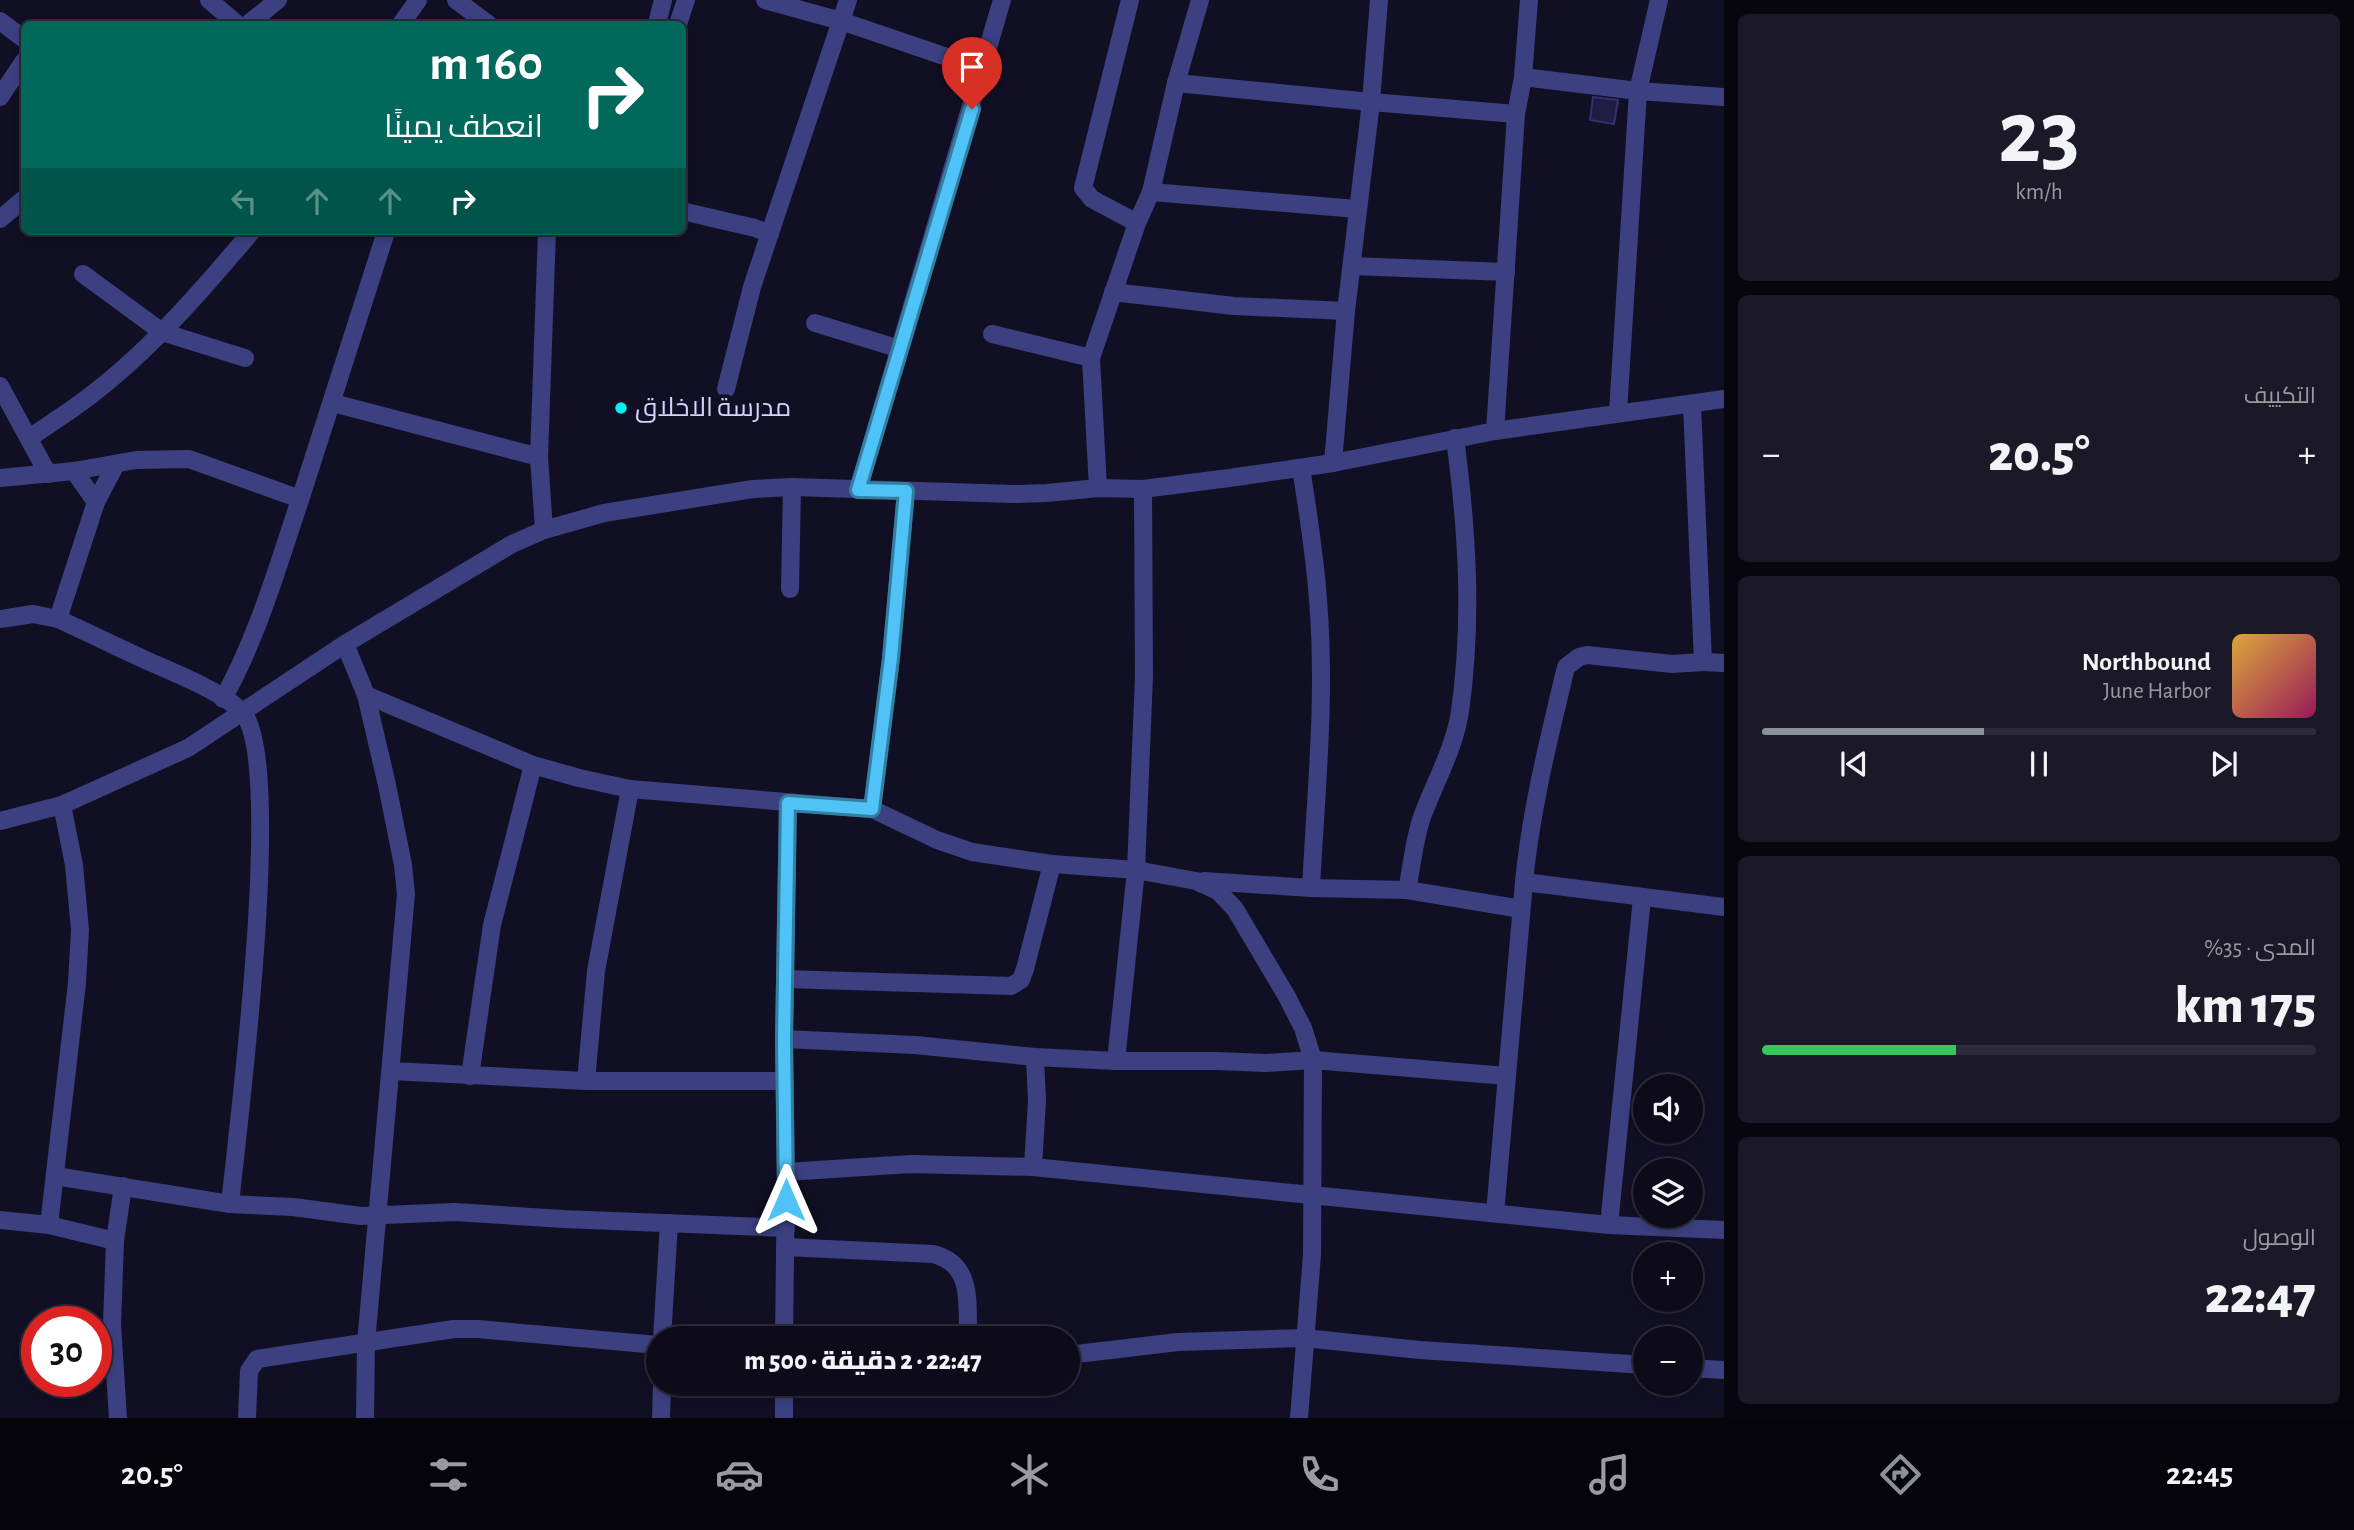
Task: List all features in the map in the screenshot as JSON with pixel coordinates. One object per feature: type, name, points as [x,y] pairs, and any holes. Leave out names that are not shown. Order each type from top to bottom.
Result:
[{"type":"street","points":[[209,0],[234,21]]},
{"type":"street","points":[[251,21],[278,0]]},
{"type":"street","points":[[403,21],[418,0]]},
{"type":"street","points":[[456,0],[484,21]]},
{"type":"street","points":[[658,21],[663,0]]},
{"type":"street","points":[[679,21],[686,0]]},
{"type":"street","points":[[765,0],[841,21],[982,69]]},
{"type":"street","points":[[726,389],[752,287],[848,0]]},
{"type":"street","points":[[858,490],[1002,0]]},
{"type":"street","points":[[1130,0],[1083,188],[1085,194],[1092,199],[1137,223]]},
{"type":"street","points":[[1098,488],[1091,358],[1137,223],[1151,192],[1176,83],[1200,0]]},
{"type":"street","points":[[1333,463],[1346,311],[1371,103],[1379,0]]},
{"type":"street","points":[[1495,430],[1516,114],[1523,77],[1529,0]]},
{"type":"street","points":[[1618,412],[1638,91],[1659,0]]},
{"type":"street","points":[[0,21],[21,37]]},
{"type":"street","points":[[0,97],[21,66]]},
{"type":"street","points":[[1523,77],[1638,91],[1724,97]]},
{"type":"street","points":[[1176,83],[1371,103],[1516,114]]},
{"type":"street","points":[[1151,192],[1357,209]]},
{"type":"street","points":[[0,219],[21,202]]},
{"type":"street","points":[[686,212],[770,234]]},
{"type":"street","points":[[29,438],[96,392],[162,332],[198,296],[249,235]]},
{"type":"street","points":[[223,699],[247,651],[272,586],[385,235]]},
{"type":"street","points":[[544,530],[539,457],[547,235]]},
{"type":"street","points":[[1352,266],[1506,272]]},
{"type":"street","points":[[82,274],[162,332],[245,358]]},
{"type":"street","points":[[1113,292],[1234,306],[1346,311]]},
{"type":"street","points":[[816,323],[900,349]]},
{"type":"street","points":[[992,334],[1091,358]]},
{"type":"street","points":[[0,386],[48,474]]},
{"type":"street","points":[[0,821],[62,805],[188,748],[345,644],[512,544],[544,530],[604,513],[710,494],[792,487],[1025,494],[1098,488],[1143,489],[1333,463],[1495,430],[1724,399]]},
{"type":"street","points":[[332,403],[539,457]]},
{"type":"street","points":[[1692,405],[1703,662]]},
{"type":"street","points":[[1407,890],[1421,820],[1460,713],[1469,582],[1464,505],[1455,438]]},
{"type":"street","points":[[0,478],[74,471],[136,460],[189,459],[300,499]]},
{"type":"street","points":[[58,619],[96,502],[116,464]]},
{"type":"street","points":[[1301,468],[1318,600],[1321,673],[1311,888]]},
{"type":"street","points":[[74,471],[96,502]]},
{"type":"street","points":[[790,589],[792,487]]},
{"type":"street","points":[[1116,1061],[1136,870],[1144,676],[1143,489]]},
{"type":"street","points":[[872,809],[891,658],[906,491]]},
{"type":"street","points":[[0,619],[33,614],[58,619],[199,684],[243,713],[254,739],[260,827],[253,975],[230,1204]]},
{"type":"street","points":[[345,644],[366,695],[387,785],[406,894],[366,1343],[365,1418]]},
{"type":"street","points":[[1495,1213],[1528,840],[1540,775],[1566,667],[1587,654],[1660,664],[1724,663]]},
{"type":"street","points":[[366,695],[533,765],[629,789],[872,809],[937,840],[972,852],[1052,864],[1136,870],[1196,881],[1407,890],[1521,909]]},
{"type":"street","points":[[470,1076],[492,925],[533,765]]},
{"type":"street","points":[[586,1081],[596,971],[629,789]]},
{"type":"street","points":[[784,1326],[784,1039],[788,803]]},
{"type":"street","points":[[49,1225],[77,983],[80,930],[74,865],[62,805]]},
{"type":"street","points":[[785,979],[1011,986],[1021,980],[1025,969],[1052,864]]},
{"type":"street","points":[[1196,881],[1218,891],[1235,909],[1286,995],[1303,1028],[1313,1060],[1312,1255],[1299,1418]]},
{"type":"street","points":[[1524,882],[1724,907]]},
{"type":"street","points":[[1609,1225],[1642,898]]},
{"type":"street","points":[[784,1039],[915,1045],[1035,1057],[1116,1061],[1217,1060],[1266,1063],[1313,1060],[1507,1076]]},
{"type":"street","points":[[1033,1167],[1037,1101],[1035,1057]]},
{"type":"street","points":[[391,1071],[586,1081],[784,1081]]},
{"type":"street","points":[[786,1172],[911,1164],[1033,1167],[1609,1225],[1724,1230]]},
{"type":"street","points":[[55,1176],[230,1204],[377,1215],[455,1212],[786,1228]]},
{"type":"street","points":[[118,1418],[112,1324],[115,1241],[123,1186]]},
{"type":"street","points":[[0,1220],[49,1225],[115,1241]]},
{"type":"street","points":[[663,1326],[669,1223]]},
{"type":"street","points":[[785,1247],[933,1254],[946,1257],[964,1276],[967,1326]]},
{"type":"street","points":[[247,1418],[249,1371],[257,1359],[430,1332],[478,1329],[646,1344]]},
{"type":"street","points":[[1080,1353],[1178,1342],[1304,1338],[1420,1350],[1633,1364]]},
{"type":"street","points":[[1703,1369],[1724,1370]]},
{"type":"street","points":[[661,1418],[662,1396]]},
{"type":"street","points":[[784,1396],[784,1418]]},
{"type":"building","points":[[1593,97],[1618,100],[1614,124],[1590,120]]},
{"type":"place","name":"مدرسة الاخلاق","points":[[621,408]]},
{"type":"route","points":[[786,1200],[784,1039],[788,803],[872,809],[891,658],[906,491],[858,490],[972,109]]}]
